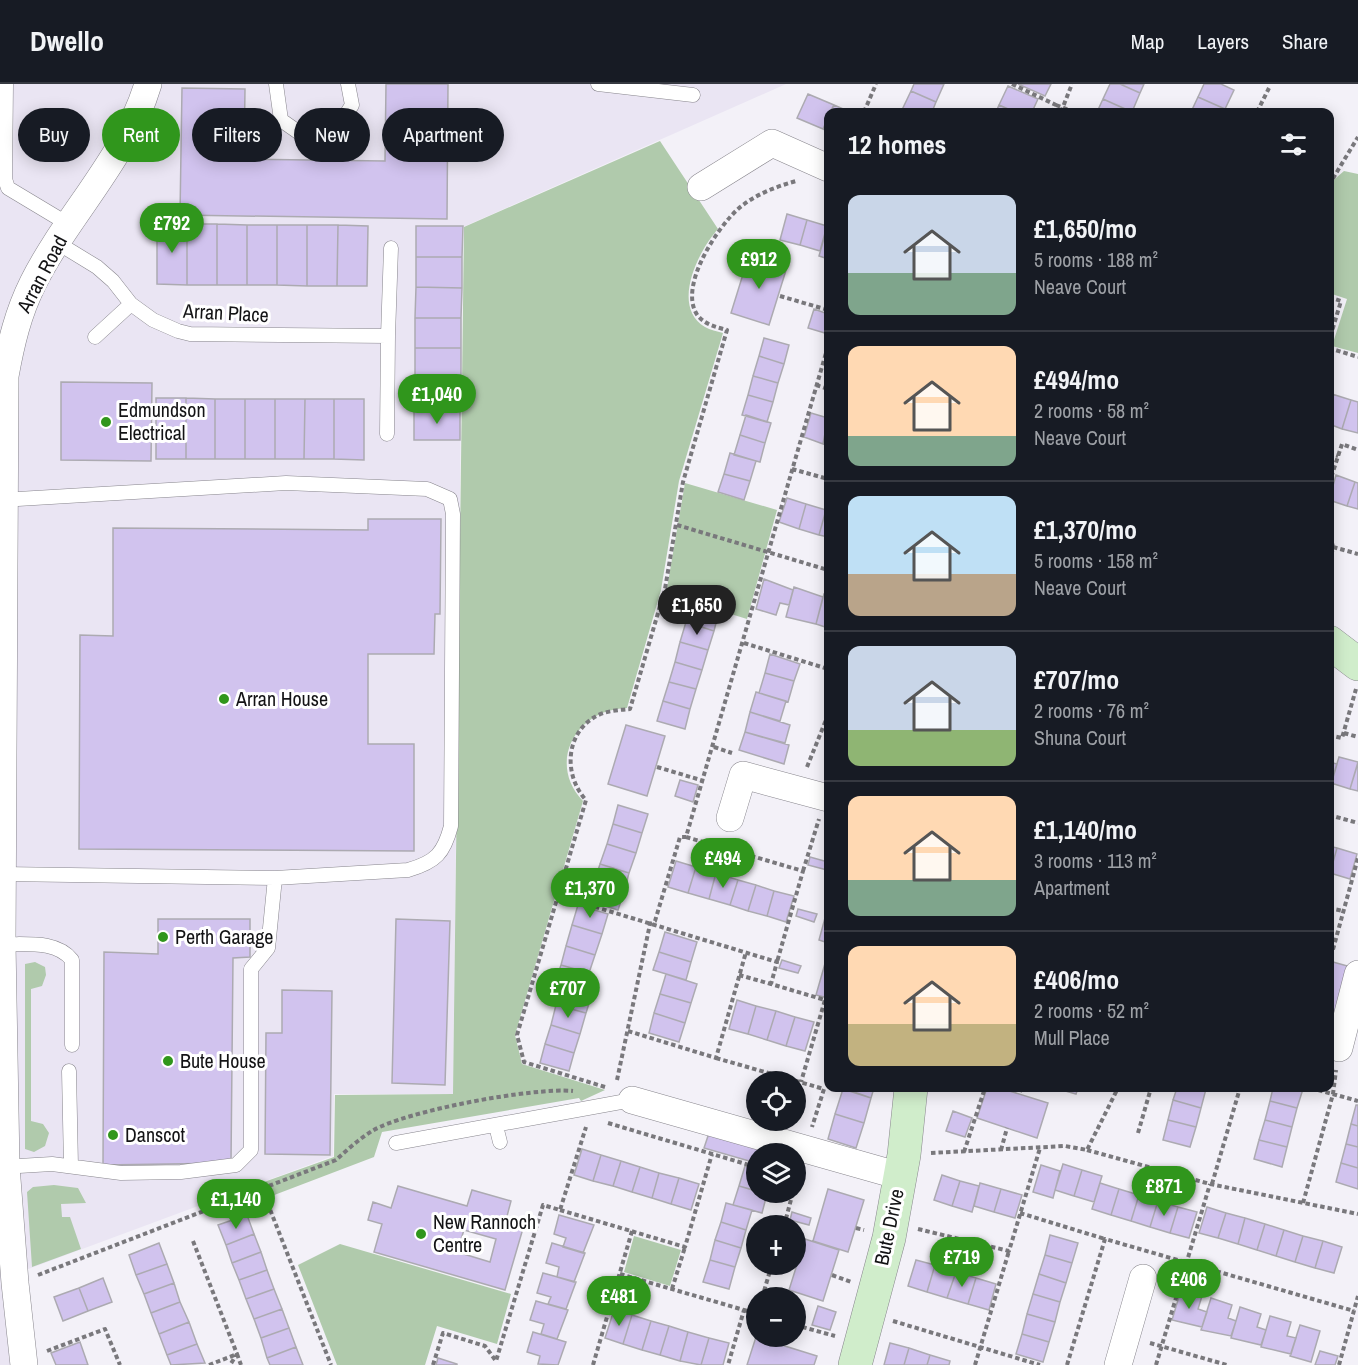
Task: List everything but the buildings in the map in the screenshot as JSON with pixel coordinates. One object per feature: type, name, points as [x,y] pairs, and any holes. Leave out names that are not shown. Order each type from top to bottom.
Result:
[{"type":"street","name":"Arran Road","points":[[32,1360],[15,1283],[5,1209],[3,1166],[4,394],[12,336],[33,282],[62,233],[119,147],[139,109],[148,84]]},
{"type":"street","points":[[701,187],[772,143],[824,166]]},
{"type":"street","points":[[1334,648],[1357,675]]},
{"type":"street","points":[[730,818],[743,775],[824,808]]},
{"type":"street","points":[[1339,1048],[1358,974]]},
{"type":"street","points":[[624,1091],[915,1157]]},
{"type":"street","name":"Bute Drive","points":[[850,1352],[865,1300],[889,1238],[915,1157],[911,1092]]},
{"type":"street","points":[[1118,1365],[1143,1278]]},
{"type":"lane","name":"Arran Road","points":[[6,84],[4,189],[62,233]]},
{"type":"lane","points":[[276,84],[281,120],[301,135],[337,129],[352,105],[348,84]]},
{"type":"lane","points":[[598,84],[693,95]]},
{"type":"lane","name":"Arran Place","points":[[62,233],[113,281],[131,303],[159,324],[190,334],[388,336]]},
{"type":"lane","points":[[387,434],[391,248]]},
{"type":"lane","points":[[94,337],[131,303]]},
{"type":"lane","points":[[3,500],[286,483],[427,489],[450,499],[453,514],[451,826],[445,848],[425,865],[408,870],[275,878],[3,873]]},
{"type":"lane","points":[[3,1166],[71,1166],[121,1173],[181,1172],[236,1165],[251,1150],[251,969],[268,948],[275,878]]},
{"type":"lane","points":[[2,944],[51,946],[64,950],[72,960],[72,1046]]},
{"type":"lane","points":[[69,1071],[71,1166]]},
{"type":"lane","points":[[396,1143],[581,1111],[603,1104],[624,1091]]},
{"type":"lane","points":[[496,1126],[500,1142]]},
{"type":"path","points":[[866,108],[876,84]]},
{"type":"path","points":[[1012,84],[1059,108]]},
{"type":"path","points":[[1062,108],[1072,84]]},
{"type":"path","points":[[1259,108],[1269,88]]},
{"type":"path","points":[[1334,177],[1358,137]]},
{"type":"path","points":[[607,1087],[524,1062],[518,1035],[586,800],[570,775],[571,753],[577,735],[594,717],[630,709],[665,589],[683,482],[727,330],[708,325],[694,308],[692,296],[699,267],[722,225],[740,207],[771,188],[800,179]]},
{"type":"path","points":[[780,296],[824,309]]},
{"type":"path","points":[[1334,299],[1341,301],[1334,324]]},
{"type":"path","points":[[1334,350],[1358,357]]},
{"type":"path","points":[[686,837],[714,747],[824,359]]},
{"type":"path","points":[[816,385],[824,388]]},
{"type":"path","points":[[1334,468],[1342,444],[1358,450]]},
{"type":"path","points":[[1334,455],[1338,456]]},
{"type":"path","points":[[792,469],[824,478]]},
{"type":"path","points":[[677,525],[824,569]]},
{"type":"path","points":[[1334,547],[1358,554]]},
{"type":"path","points":[[744,643],[824,668]]},
{"type":"path","points":[[1334,736],[1342,738],[1344,733],[1357,675]]},
{"type":"path","points":[[804,774],[824,725]]},
{"type":"path","points":[[1344,733],[1358,737]]},
{"type":"path","points":[[714,747],[737,754]]},
{"type":"path","points":[[657,767],[704,781]]},
{"type":"path","points":[[771,984],[803,871],[824,808]]},
{"type":"path","points":[[1334,816],[1358,823]]},
{"type":"path","points":[[624,1091],[628,1031],[650,924],[655,921],[680,837],[803,871]]},
{"type":"path","points":[[1334,945],[1358,858]]},
{"type":"path","points":[[559,896],[777,962]]},
{"type":"path","points":[[1334,909],[1343,911]]},
{"type":"path","points":[[716,1058],[746,952]]},
{"type":"path","points":[[739,975],[824,1000]]},
{"type":"path","points":[[804,1071],[824,1007]]},
{"type":"path","points":[[628,1031],[762,1071]]},
{"type":"path","points":[[1334,1086],[1339,1048]]},
{"type":"path","points":[[806,1084],[824,1089],[809,1136]]},
{"type":"path","points":[[15,1283],[336,1160],[372,1130],[424,1112],[557,1090],[577,1092],[603,1104]]},
{"type":"path","points":[[964,1152],[984,1092]]},
{"type":"path","points":[[1087,1150],[1116,1092]]},
{"type":"path","points":[[1138,1132],[1150,1092]]},
{"type":"path","points":[[1156,1365],[1238,1092]]},
{"type":"path","points":[[1326,1092],[1358,1101]]},
{"type":"path","points":[[1303,1203],[1333,1094]]},
{"type":"path","points":[[603,1122],[746,1164]]},
{"type":"path","points":[[560,1210],[586,1127],[594,1124]]},
{"type":"path","points":[[1000,1150],[1007,1128]]},
{"type":"path","points":[[915,1157],[1065,1146],[1211,1184],[1358,1214]]},
{"type":"path","points":[[975,1365],[1040,1148]]},
{"type":"path","points":[[672,1289],[712,1154]]},
{"type":"path","points":[[262,1188],[331,1365]]},
{"type":"path","points":[[498,1363],[543,1205],[685,1247]]},
{"type":"path","points":[[1020,1214],[1354,1311]]},
{"type":"path","points":[[918,1218],[916,1229],[1009,1251]]},
{"type":"path","points":[[593,1365],[632,1232]]},
{"type":"path","points":[[1067,1365],[1105,1239]]},
{"type":"path","points":[[193,1241],[241,1365]]},
{"type":"path","points":[[620,1274],[744,1310],[728,1365]]},
{"type":"path","points":[[832,1275],[865,1300],[980,1347],[1040,1365]]},
{"type":"path","points":[[1339,1365],[1358,1296]]},
{"type":"path","points":[[32,1360],[105,1329],[120,1365]]},
{"type":"path","points":[[806,1330],[850,1352]]},
{"type":"path","points":[[433,1365],[443,1333],[485,1346],[498,1363]]},
{"type":"path","points":[[1126,1336],[1227,1365]]},
{"type":"path","points":[[209,1365],[237,1354]]},
{"type":"path","points":[[230,1365],[237,1354]]},
{"type":"shaded area","points":[[0,84],[786,84],[463,227],[453,1094],[334,1094],[333,1156],[23,1271],[19,1365],[0,1365]]},
{"type":"green space","points":[[660,141],[718,229],[696,264],[689,292],[690,306],[695,318],[705,327],[723,333],[679,481],[661,590],[627,708],[609,711],[594,717],[572,740],[567,755],[567,770],[572,786],[583,801],[515,1035],[522,1064],[605,1090],[581,1101],[579,1098],[382,1132],[374,1157],[269,1197],[264,1182],[334,1157],[335,1095],[453,1094],[464,227]]},
{"type":"green space","points":[[1344,171],[1358,174],[1358,353],[1334,347],[1347,299],[1334,295],[1334,180]]},
{"type":"green space","points":[[685,483],[777,510],[747,619],[666,594]]},
{"type":"green space","points":[[35,962],[45,967],[46,975],[42,986],[31,989],[31,1121],[43,1124],[49,1133],[45,1146],[34,1152],[25,1149],[25,964]]},
{"type":"green space","points":[[54,1185],[78,1188],[86,1203],[61,1204],[62,1217],[70,1217],[81,1249],[32,1267],[27,1192],[33,1187]]},
{"type":"green space","points":[[634,1236],[681,1250],[670,1286],[624,1272]]},
{"type":"green space","points":[[340,1244],[511,1294],[497,1344],[437,1326],[425,1365],[337,1365],[298,1265]]},
{"type":"place","name":"Edmundson Electrical","points":[[106,422]]},
{"type":"place","name":"Arran House","points":[[224,699]]},
{"type":"place","name":"Perth Garage","points":[[163,937]]},
{"type":"place","name":"Bute House","points":[[168,1061]]},
{"type":"place","name":"Danscot","points":[[113,1135]]},
{"type":"place","name":"New Rannoch Centre","points":[[421,1234]]}]
